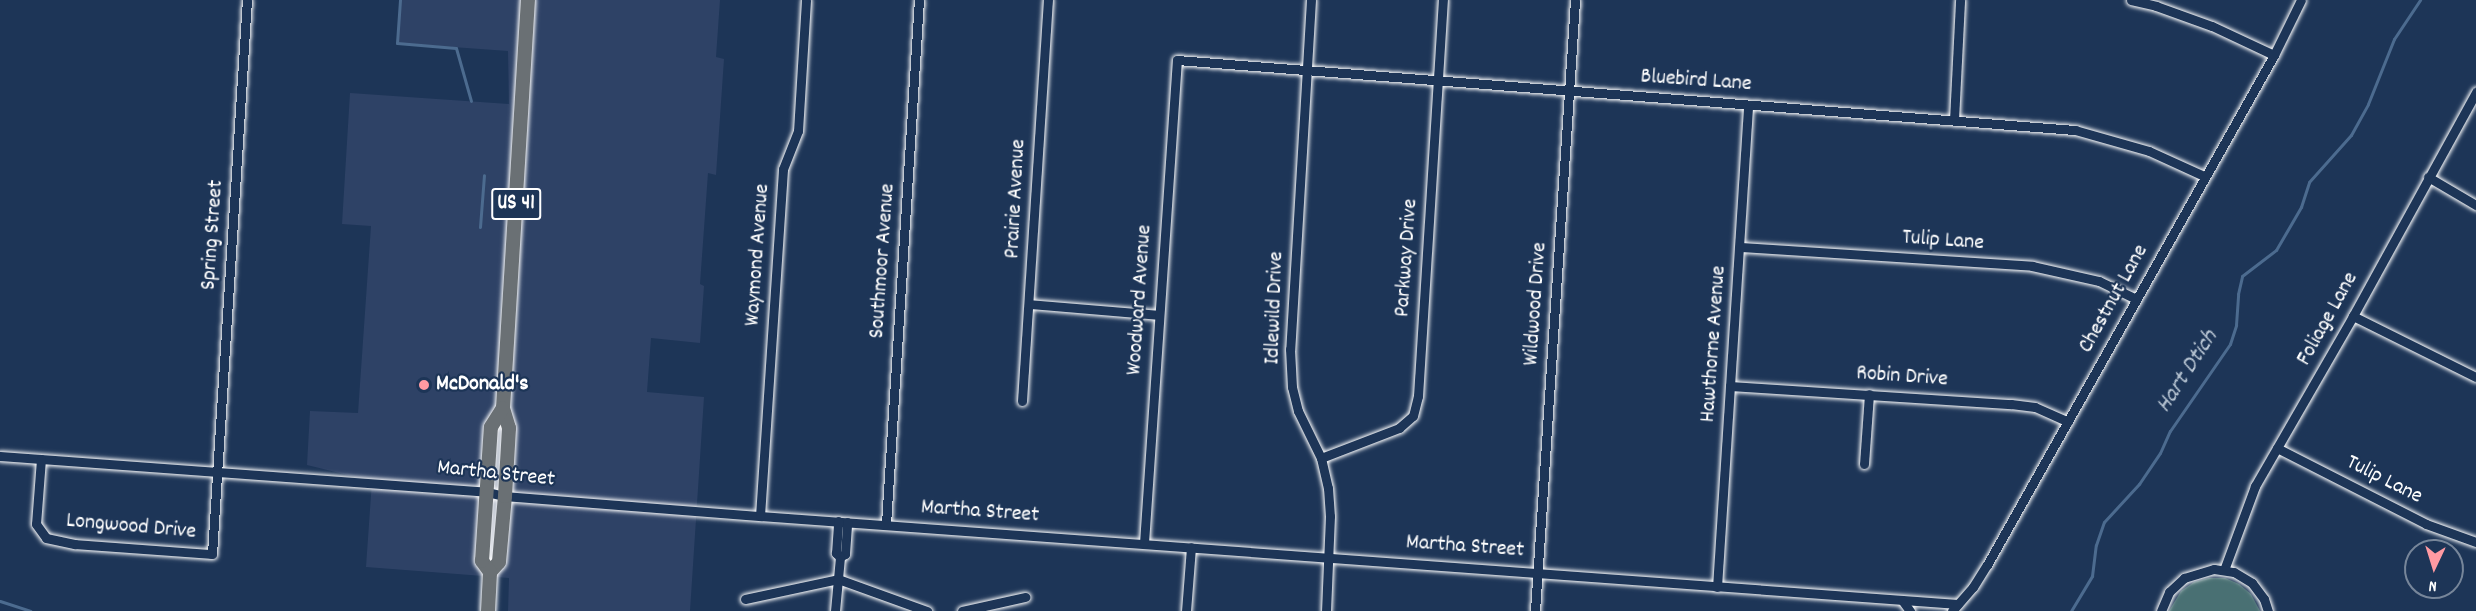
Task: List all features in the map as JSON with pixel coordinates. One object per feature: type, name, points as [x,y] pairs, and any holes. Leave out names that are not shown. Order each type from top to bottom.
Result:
[{"type":"highway","name":"US 41","points":[[490,572],[499,562],[505,496],[509,428],[503,408],[528,0]]},
{"type":"highway","name":"US 41","points":[[488,611],[490,572],[482,561],[491,427],[503,408]]},
{"type":"street","name":"Spring Street","points":[[217,472],[247,0]]},
{"type":"street","name":"Waymond Avenue","points":[[760,516],[783,169],[798,131],[806,0]]},
{"type":"street","name":"Southmoor Avenue","points":[[886,524],[920,0]]},
{"type":"street","name":"Prairie Avenue","points":[[1022,401],[1048,0]]},
{"type":"street","name":"Idlewild Drive","points":[[1311,0],[1290,349],[1292,387],[1298,411],[1321,458],[1330,516],[1326,611]]},
{"type":"street","name":"Parkway Drive","points":[[1321,458],[1399,428],[1413,416],[1418,396],[1443,0]]},
{"type":"street","name":"Wildwood Drive","points":[[1535,611],[1575,0]]},
{"type":"street","points":[[1954,120],[1960,0]]},
{"type":"street","points":[[2131,0],[2212,26],[2274,55]]},
{"type":"street","name":"Chestnut Lane","points":[[1955,607],[1973,587],[1987,565],[2274,55],[2301,0]]},
{"type":"street","name":"Bluebird Lane","points":[[1177,60],[2075,130],[2149,151],[2204,176]]},
{"type":"street","name":"Woodward Avenue","points":[[1144,543],[1177,60]]},
{"type":"street","name":"Foliage Lane","points":[[2224,570],[2255,486],[2353,316],[2476,92]]},
{"type":"street","name":"Hawthorne Avenue","points":[[1717,587],[1741,247],[1748,105]]},
{"type":"street","points":[[2428,177],[2476,205]]},
{"type":"street","name":"Tulip Lane","points":[[1741,247],[2032,266],[2099,281],[2136,299]]},
{"type":"street","points":[[1029,304],[1159,315]]},
{"type":"street","points":[[2353,316],[2476,377]]},
{"type":"street","name":"Robin Drive","points":[[1730,386],[2011,404],[2035,407],[2068,422]]},
{"type":"street","points":[[1864,464],[1869,394]]},
{"type":"street","name":"Tulip Lane","points":[[2277,448],[2426,524],[2476,542]]},
{"type":"street","name":"Martha Street","points":[[0,456],[487,492],[505,496],[760,516],[1902,600],[1955,607]]},
{"type":"street","name":"Longwood Drive","points":[[41,459],[37,511],[39,530],[46,538],[98,546],[212,554],[217,472]]},
{"type":"street","points":[[835,611],[840,557],[845,554],[842,521]]},
{"type":"street","points":[[1186,611],[1191,547]]},
{"type":"street","points":[[2161,611],[2169,592],[2184,578],[2204,570],[2224,570],[2252,583],[2264,599],[2268,611]]},
{"type":"street","points":[[745,599],[838,579],[927,611]]},
{"type":"street","points":[[962,611],[1025,597]]},
{"type":"street","points":[[1902,600],[1910,611]]},
{"type":"shaded area","points":[[401,0],[720,0],[716,57],[724,59],[716,175],[708,173],[700,284],[704,286],[700,343],[651,338],[647,392],[704,397],[690,611],[508,611],[509,578],[366,567],[372,481],[307,465],[310,411],[358,413],[371,226],[342,224],[350,93],[509,104],[508,51],[397,43]]},
{"type":"green space","points":[[2209,578],[2225,578],[2239,584],[2251,594],[2260,611],[2169,611],[2181,591],[2194,582]]},
{"type":"waterway","points":[[400,0],[397,43],[456,48],[471,101]]},
{"type":"waterway","name":"Hart Dtich","points":[[2071,611],[2092,576],[2096,545],[2104,522],[2139,484],[2160,453],[2170,431],[2230,344],[2236,325],[2242,276],[2276,250],[2301,207],[2309,182],[2351,135],[2368,104],[2394,39],[2420,0]]},
{"type":"waterway","points":[[480,227],[484,175]]},
{"type":"waterway","points":[[0,601],[30,611]]},
{"type":"place","name":"McDonald's","points":[[424,385]]}]
